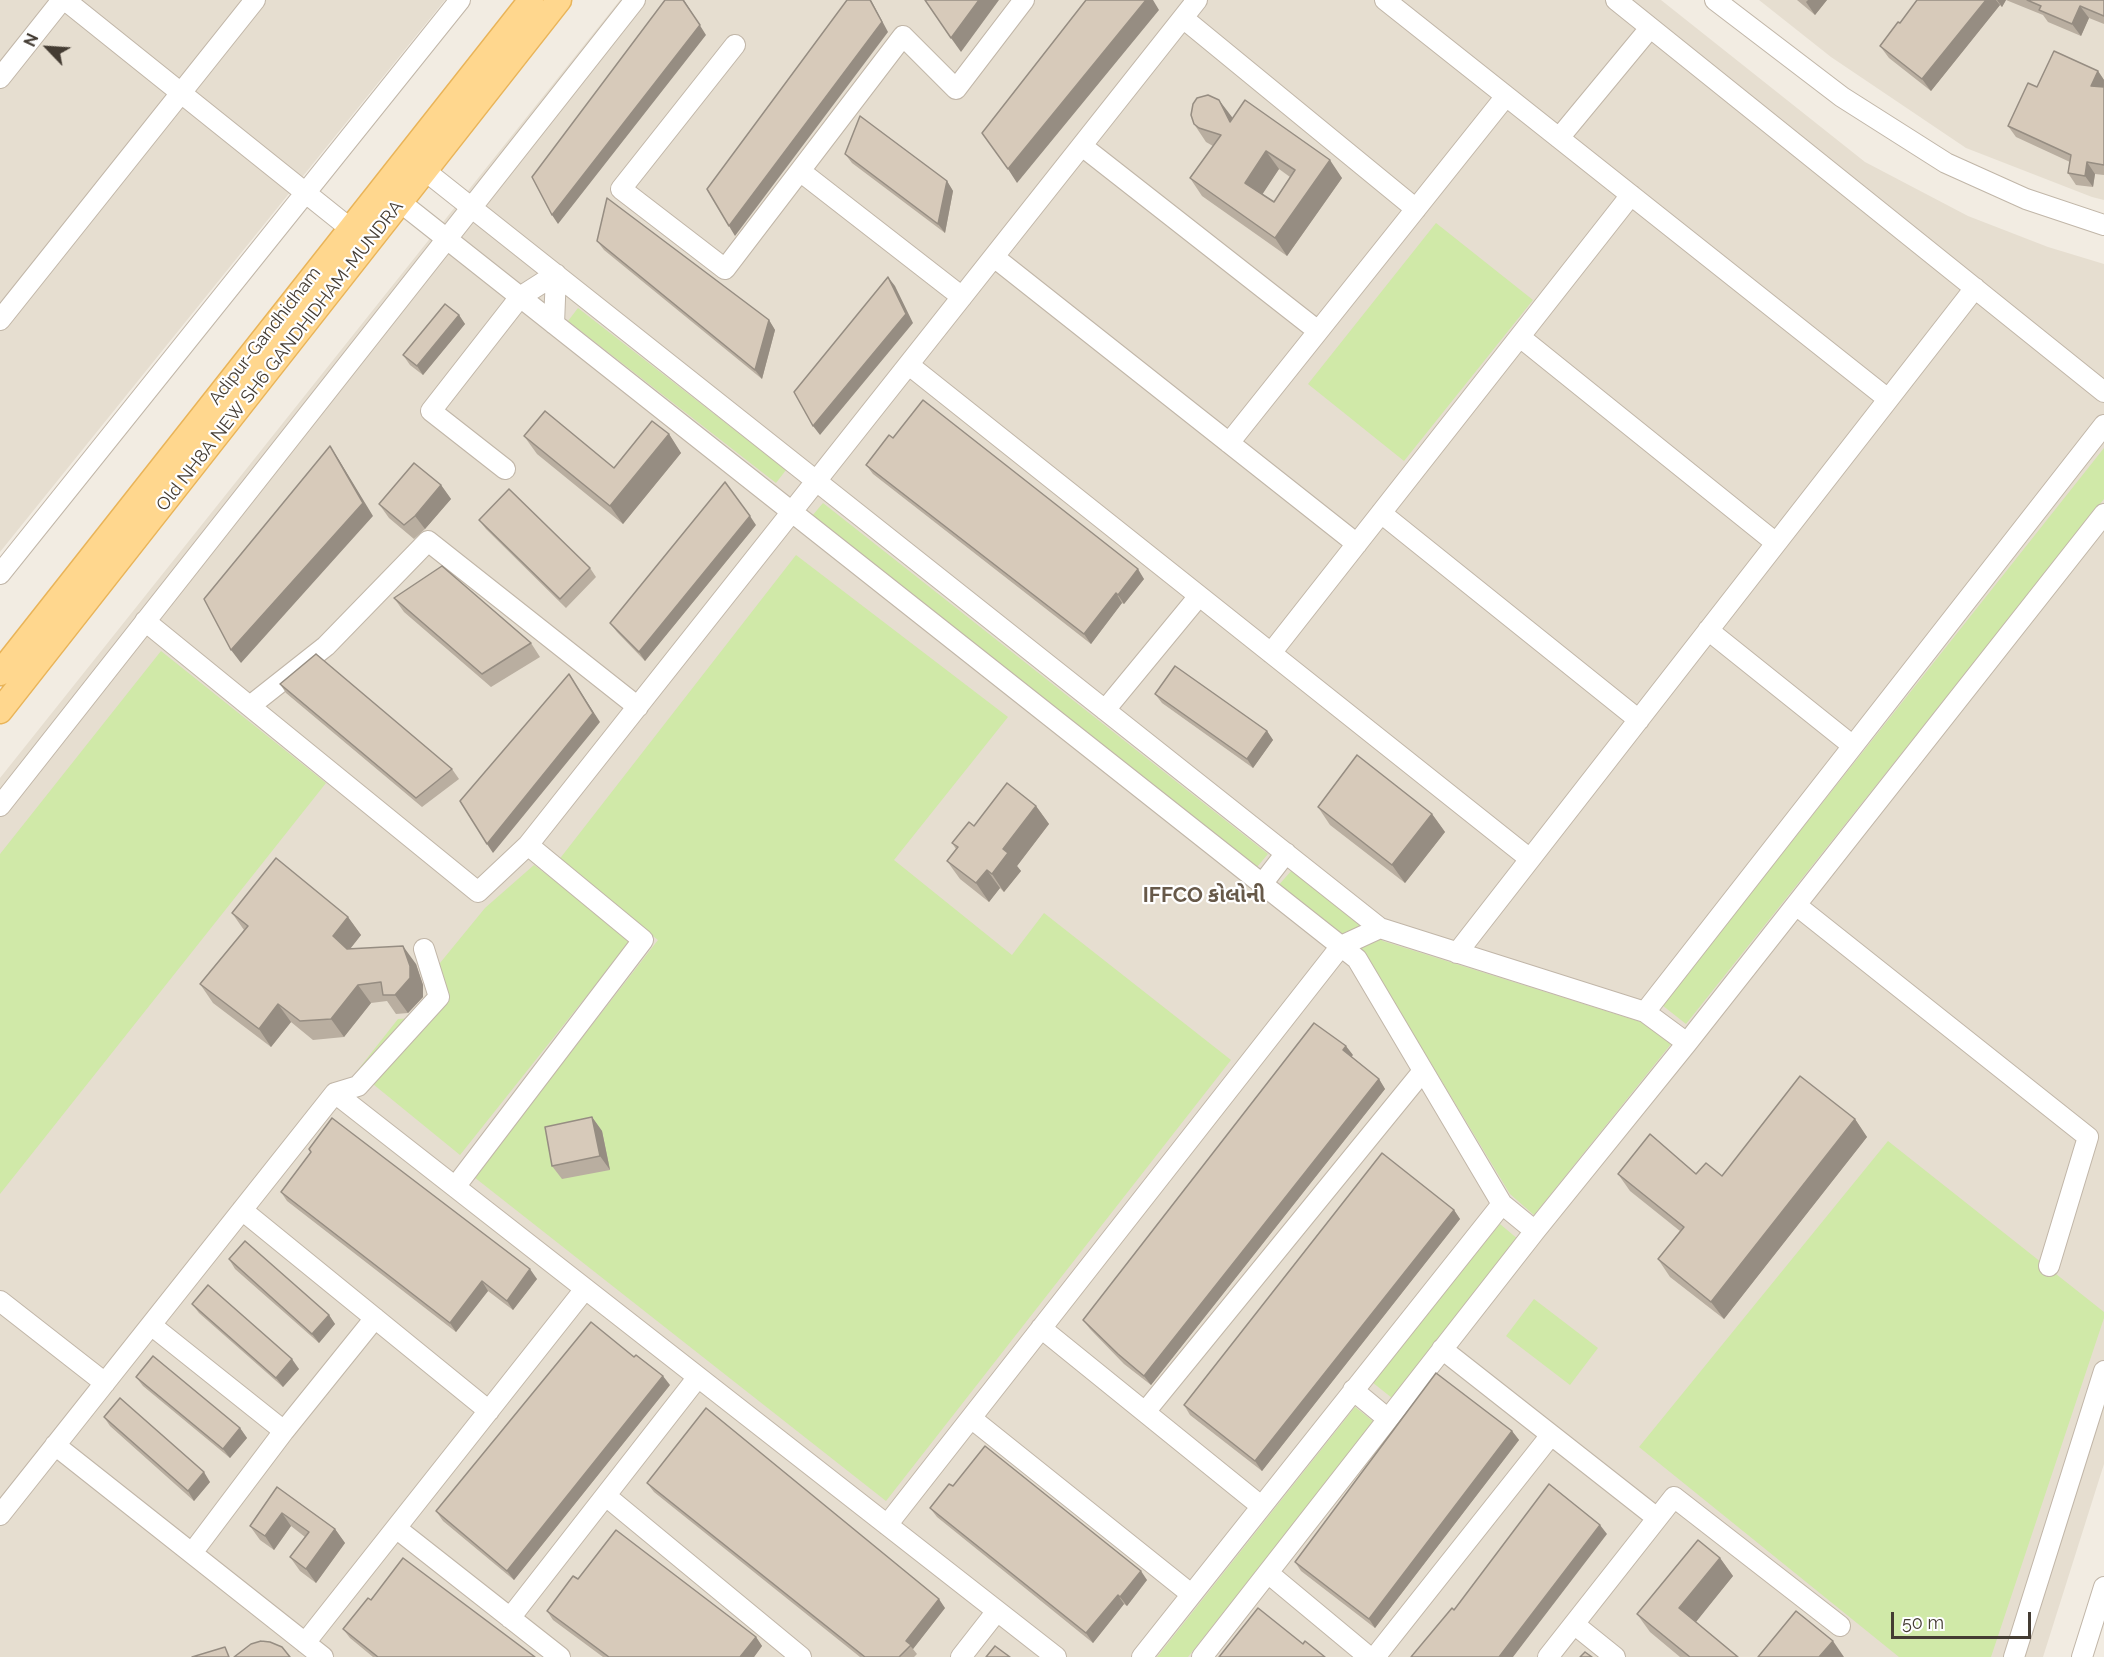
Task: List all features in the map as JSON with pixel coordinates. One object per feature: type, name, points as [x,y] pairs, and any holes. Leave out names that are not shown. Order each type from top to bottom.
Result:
[{"type":"main road","points":[[417,163],[531,0]]},
{"type":"main road","name":"Old NH8A NEW SH6 GANDHIDHAM-MUNDRA","points":[[0,711],[417,163],[559,0]]},
{"type":"main road","name":"Adipur-Gandhidham","points":[[0,672],[360,236]]},
{"type":"street","points":[[0,78],[63,0],[360,236]]},
{"type":"street","points":[[0,320],[255,0]]},
{"type":"street","points":[[0,574],[460,0]]},
{"type":"street","points":[[0,806],[635,0]]},
{"type":"street","points":[[735,45],[621,189],[724,269],[903,36],[956,89],[1024,0]]},
{"type":"street","points":[[146,621],[478,892],[528,845],[1197,0]]},
{"type":"street","points":[[1385,0],[1888,399]]},
{"type":"street","points":[[1616,0],[2104,392]]},
{"type":"street","points":[[1715,0],[1842,97],[1946,163],[2026,199],[2104,225]]},
{"type":"street","points":[[1183,18],[1416,209]]},
{"type":"street","points":[[1559,138],[1650,28]]},
{"type":"street","points":[[1229,443],[1506,96]]},
{"type":"street","points":[[1082,146],[1318,331]]},
{"type":"street","points":[[417,163],[1380,928],[1645,1012],[1687,1043]]},
{"type":"street","points":[[800,171],[962,297]]},
{"type":"street","points":[[392,195],[1357,959],[1502,1204],[1535,1230]]},
{"type":"street","points":[[1271,653],[1631,195]]},
{"type":"street","points":[[994,257],[1357,544]]},
{"type":"street","points":[[505,469],[431,411],[520,297],[556,274]]},
{"type":"street","points":[[554,324],[556,274]]},
{"type":"street","points":[[1457,953],[1975,288]]},
{"type":"street","points":[[1520,337],[1776,543]]},
{"type":"street","points":[[909,365],[1530,859]]},
{"type":"street","points":[[1645,1012],[2104,425]]},
{"type":"street","points":[[1381,513],[1639,720]]},
{"type":"street","points":[[1202,1657],[1535,1230],[1687,1043],[2104,514]]},
{"type":"street","points":[[250,706],[326,646],[428,541],[638,707]]},
{"type":"street","points":[[1105,710],[1199,596]]},
{"type":"street","points":[[1708,630],[1853,746]]},
{"type":"street","points":[[455,1187],[644,940],[528,845]]},
{"type":"street","points":[[1262,884],[1286,854]]},
{"type":"street","points":[[1796,905],[2096,1139],[2049,1266]]},
{"type":"street","points":[[887,1525],[1341,946],[1380,928]]},
{"type":"street","points":[[0,1515],[335,1093],[358,1086],[439,997],[424,949]]},
{"type":"street","points":[[1145,1412],[1424,1071]]},
{"type":"street","points":[[335,1093],[1056,1657]]},
{"type":"street","points":[[1142,1657],[1502,1204]]},
{"type":"street","points":[[242,1210],[489,1411]]},
{"type":"street","points":[[305,1643],[585,1289]]},
{"type":"street","points":[[0,1301],[105,1383]]},
{"type":"street","points":[[192,1553],[284,1431],[375,1318]]},
{"type":"street","points":[[151,1325],[284,1431]]},
{"type":"street","points":[[1041,1328],[1261,1506]]},
{"type":"street","points":[[1442,1349],[1657,1518]]},
{"type":"street","points":[[2014,1657],[2104,1371]]},
{"type":"street","points":[[510,1618],[698,1377]]},
{"type":"street","points":[[1353,1390],[1388,1419]]},
{"type":"street","points":[[970,1418],[1191,1594]]},
{"type":"street","points":[[1375,1657],[1551,1435]]},
{"type":"street","points":[[55,1445],[323,1657]]},
{"type":"street","points":[[606,1496],[801,1657]]},
{"type":"street","points":[[1548,1657],[1674,1497],[1840,1626]]},
{"type":"street","points":[[396,1528],[560,1657]]},
{"type":"street","points":[[1268,1573],[1369,1657]]},
{"type":"street","points":[[2082,1657],[2104,1587]]},
{"type":"street","points":[[961,1657],[997,1611]]},
{"type":"street","points":[[1574,1624],[1615,1657]]},
{"type":"shaded area","points":[[0,0],[445,0],[0,552]]},
{"type":"shaded area","points":[[620,0],[1661,0],[1865,162],[1968,216],[2048,247],[2104,264],[2104,1464],[2043,1657],[0,1657],[0,778]]},
{"type":"shaded area","points":[[1759,0],[2104,0],[2104,200],[1966,148],[1831,57]]},
{"type":"green space","points":[[1436,223],[1533,300],[1404,461],[1308,384]]},
{"type":"green space","points":[[578,308],[786,470],[776,483],[568,321]]},
{"type":"green space","points":[[2104,448],[2104,499],[1686,1024],[1662,1005]]},
{"type":"green space","points":[[823,503],[1268,854],[1257,867],[812,516]]},
{"type":"green space","points":[[796,555],[1008,717],[894,860],[1012,955],[1044,913],[1231,1060],[886,1501],[474,1177],[658,940],[558,861]]},
{"type":"green space","points":[[161,651],[326,783],[0,1194],[0,854]]},
{"type":"green space","points":[[534,865],[632,939],[460,1155],[357,1071],[398,1019],[432,1017],[431,974],[485,908]]},
{"type":"green space","points":[[1292,870],[1383,941],[1644,1023],[1671,1044],[1534,1215],[1510,1194],[1368,959],[1277,887]]},
{"type":"green space","points":[[1888,1141],[2104,1312],[2104,1318],[1991,1657],[1899,1657],[1639,1447]]},
{"type":"green space","points":[[1500,1224],[1519,1240],[1392,1398],[1372,1382]]},
{"type":"green space","points":[[1534,1299],[1598,1348],[1570,1385],[1506,1336]]},
{"type":"green space","points":[[1355,1407],[1374,1422],[1188,1657],[1157,1657]]},
{"type":"building","points":[[665,0],[683,0],[700,25],[552,215],[532,177]]},
{"type":"building","points":[[847,0],[870,0],[882,22],[729,226],[707,189]]},
{"type":"building","points":[[925,0],[979,0],[951,38]]},
{"type":"building","points":[[1086,0],[1146,0],[1008,169],[982,133]]},
{"type":"building","points":[[1917,0],[1986,0],[1922,79],[1880,46]]},
{"type":"building","points":[[2027,0],[2104,0],[2104,16],[2080,6],[2072,24],[2039,10],[2041,6]]},
{"type":"building","points":[[2054,51],[2098,71],[2091,86],[2104,87],[2104,165],[2087,162],[2085,176],[2068,173],[2071,155],[2008,126],[2028,83],[2037,87]]},
{"type":"building","points":[[1208,95],[1219,100],[1230,122],[1245,100],[1330,160],[1275,238],[1190,178],[1221,135],[1199,128],[1194,124],[1191,115],[1197,98]],"holes":[[[1266,151],[1295,170],[1274,202],[1245,183]]]},
{"type":"building","points":[[860,116],[947,181],[938,224],[845,154]]},
{"type":"building","points":[[607,198],[769,320],[755,370],[597,241]]},
{"type":"building","points":[[888,277],[906,314],[813,426],[794,392]]},
{"type":"building","points":[[445,304],[459,315],[417,366],[403,355]]},
{"type":"building","points":[[923,400],[1138,569],[1084,634],[866,465],[889,435],[893,438]]},
{"type":"building","points":[[545,411],[614,468],[652,421],[669,434],[610,506],[524,436]]},
{"type":"building","points":[[330,446],[363,503],[231,650],[204,599]]},
{"type":"building","points":[[414,463],[441,485],[415,516],[404,525],[379,504]]},
{"type":"building","points":[[725,482],[750,516],[639,652],[610,623]]},
{"type":"building","points":[[509,489],[590,568],[560,599],[479,520]]},
{"type":"building","points":[[442,566],[531,643],[482,674],[394,598]]},
{"type":"building","points":[[316,654],[452,769],[416,798],[280,684]]},
{"type":"building","points":[[1175,666],[1267,731],[1247,759],[1155,694]]},
{"type":"building","points":[[569,674],[593,713],[487,844],[460,801]]},
{"type":"building","points":[[1357,755],[1432,814],[1392,865],[1318,807]]},
{"type":"building","points":[[1007,783],[1036,806],[1003,849],[1008,853],[992,874],[987,870],[976,883],[947,861],[958,847],[952,843],[969,822],[974,826]]},
{"type":"building","points":[[276,858],[348,917],[333,936],[347,949],[403,946],[410,966],[410,978],[395,995],[383,995],[381,982],[358,985],[331,1019],[300,1021],[278,1004],[259,1029],[200,984],[248,926],[232,913]]},
{"type":"building","points":[[1314,1023],[1346,1046],[1343,1050],[1379,1079],[1144,1376],[1083,1320]]},
{"type":"building","points":[[1800,1076],[1855,1119],[1711,1302],[1658,1259],[1684,1227],[1618,1174],[1650,1134],[1696,1174],[1706,1163],[1722,1176]]},
{"type":"building","points":[[592,1117],[600,1156],[552,1166],[545,1127]]},
{"type":"building","points":[[332,1118],[530,1269],[507,1301],[482,1281],[450,1323],[281,1192],[311,1152],[309,1149]]},
{"type":"building","points":[[1382,1153],[1454,1210],[1255,1461],[1184,1405]]},
{"type":"building","points":[[245,1241],[329,1315],[312,1334],[229,1259]]},
{"type":"building","points":[[208,1285],[292,1359],[276,1378],[192,1304]]},
{"type":"building","points":[[591,1322],[634,1357],[636,1355],[663,1376],[507,1571],[436,1511]]},
{"type":"building","points":[[153,1356],[240,1428],[223,1449],[136,1377]]},
{"type":"building","points":[[1436,1373],[1512,1431],[1369,1619],[1295,1562]]},
{"type":"building","points":[[120,1398],[204,1472],[188,1491],[104,1417]]},
{"type":"building","points":[[706,1408],[939,1599],[906,1641],[911,1645],[899,1657],[865,1657],[647,1483]]},
{"type":"building","points":[[985,1446],[1141,1571],[1086,1633],[930,1508],[949,1484],[953,1486]]},
{"type":"building","points":[[1549,1484],[1600,1525],[1499,1657],[1411,1657],[1452,1608],[1454,1610]]},
{"type":"building","points":[[277,1487],[335,1529],[306,1569],[290,1557],[309,1532],[282,1513],[265,1536],[250,1526]]},
{"type":"building","points":[[616,1530],[756,1637],[740,1657],[609,1657],[547,1611],[573,1576],[578,1579]]},
{"type":"building","points":[[1698,1540],[1720,1558],[1679,1608],[1738,1657],[1690,1657],[1637,1614]]},
{"type":"building","points":[[403,1558],[535,1657],[378,1657],[343,1629],[368,1598],[371,1600]]},
{"type":"building","points":[[1258,1608],[1303,1644],[1305,1641],[1325,1657],[1219,1657]]},
{"type":"building","points":[[1796,1611],[1833,1641],[1819,1657],[1758,1657]]},
{"type":"building","points":[[261,1641],[282,1647],[290,1657],[234,1657],[251,1644]]},
{"type":"building","points":[[995,1646],[1010,1657],[986,1657]]},
{"type":"building","points":[[225,1647],[229,1657],[192,1657]]},
{"type":"building","points":[[1585,1652],[1592,1657],[1580,1657]]},
{"type":"district","name":"IFFCO કોલોની","points":[[1204,896]]}]
